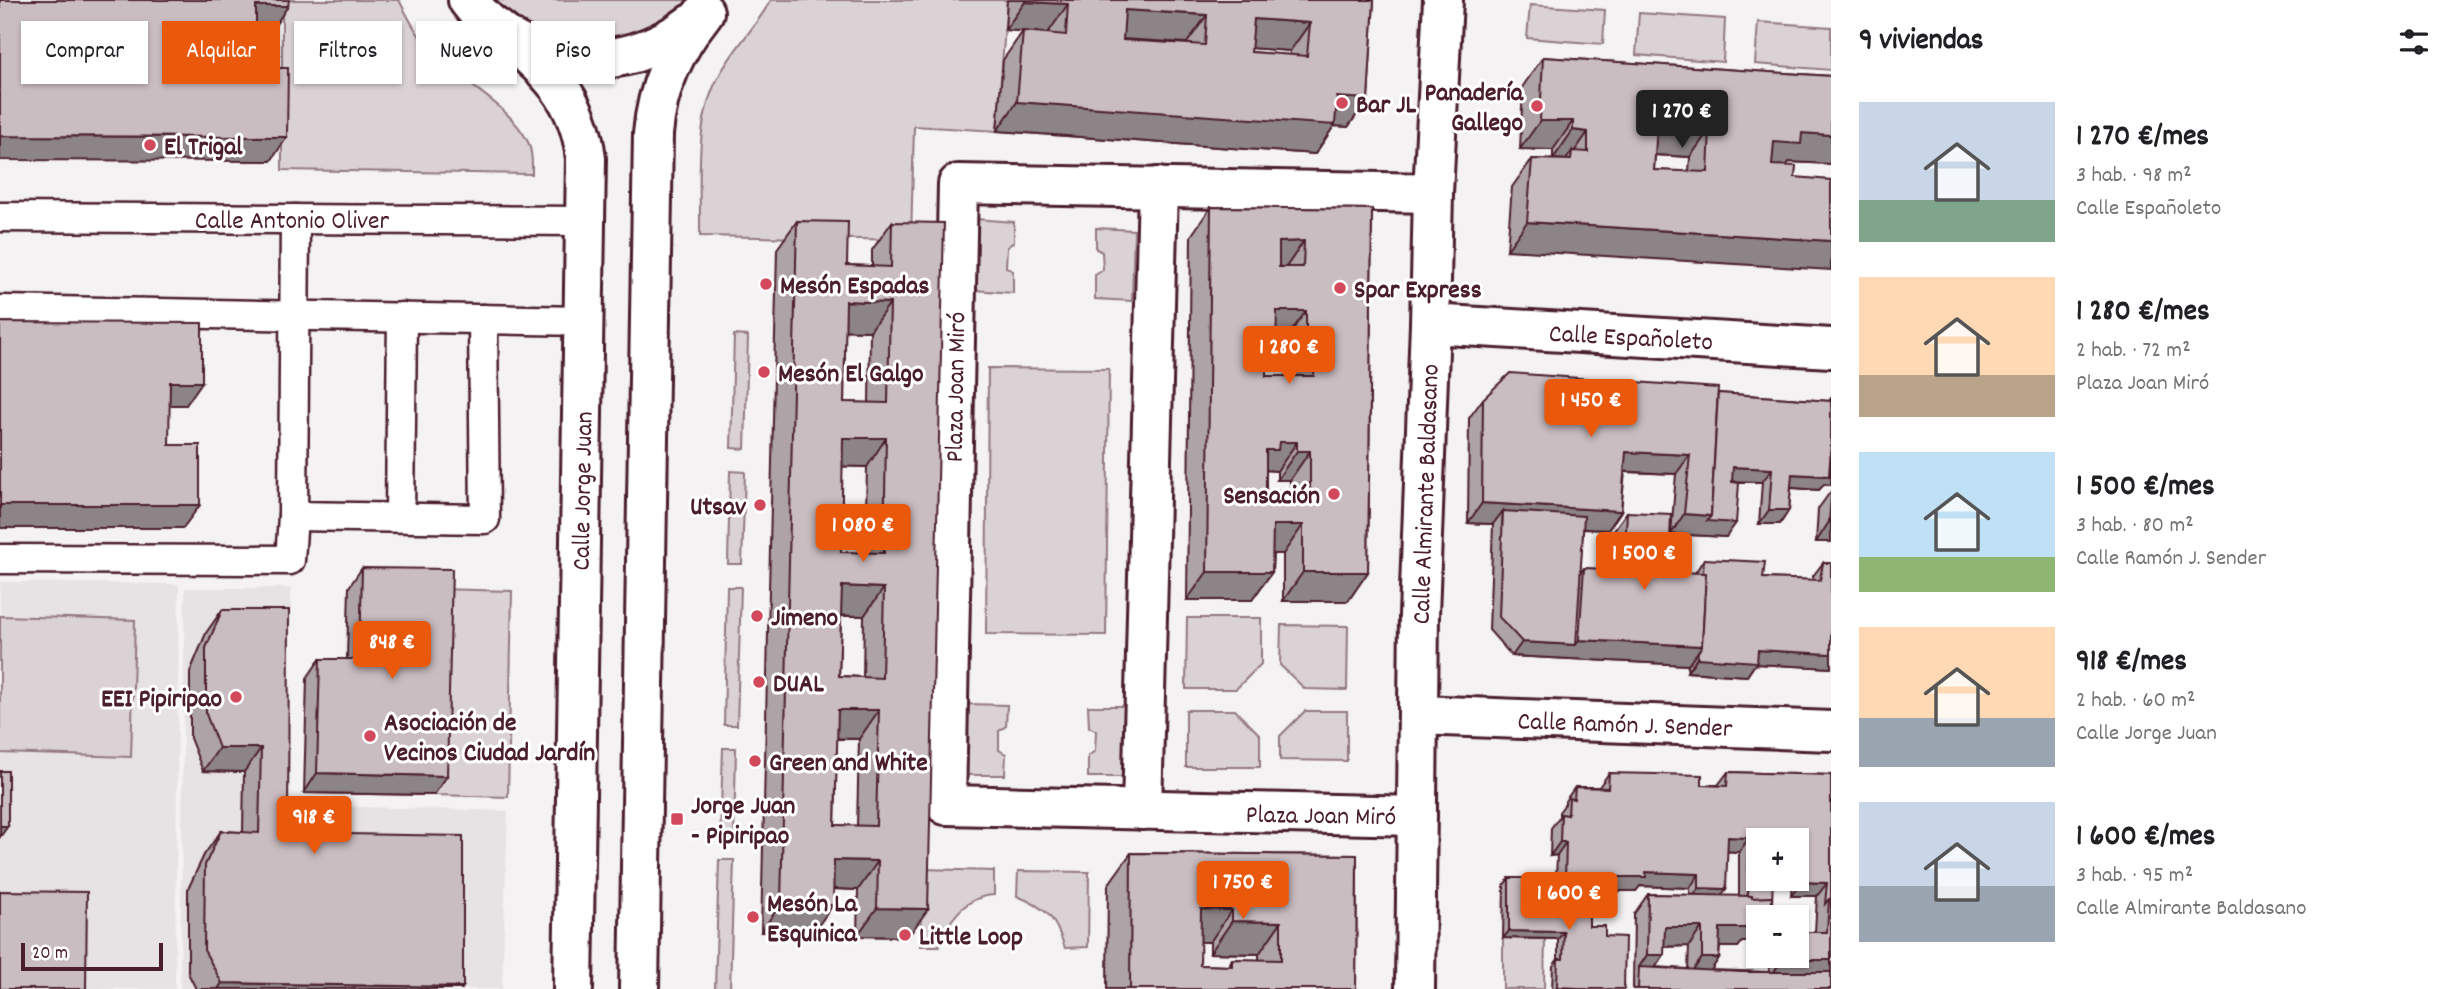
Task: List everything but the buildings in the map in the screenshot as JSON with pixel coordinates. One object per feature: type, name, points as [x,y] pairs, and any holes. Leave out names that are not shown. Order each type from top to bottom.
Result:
[{"type":"street","points":[[468,0],[489,21]]},
{"type":"street","name":"Calle Almirante Baldasano","points":[[1415,989],[1419,615],[1433,194],[1443,0]]},
{"type":"street","points":[[517,42],[550,55],[586,61],[610,60],[654,48],[684,30],[709,6]]},
{"type":"street","points":[[639,989],[653,134],[658,96],[671,61],[684,38],[709,6]]},
{"type":"street","name":"Calle Jorge Juan","points":[[517,46],[547,71],[571,102],[584,140],[584,321],[573,989]]},
{"type":"street","name":"Plaza Joan Miró","points":[[1417,816],[946,805],[958,184],[1433,194]]},
{"type":"street","points":[[1142,810],[1158,187]]},
{"type":"street","name":"Calle Españoleto","points":[[1430,324],[1831,348]]},
{"type":"street","name":"Calle Ramón J. Sender","points":[[1418,715],[1831,731]]},
{"type":"lane","name":"Calle Antonio Oliver","points":[[0,217],[585,221]]},
{"type":"lane","points":[[0,559],[290,560],[293,516],[295,219]]},
{"type":"lane","points":[[0,310],[584,321]]},
{"type":"lane","points":[[400,517],[402,317]]},
{"type":"lane","points":[[293,516],[485,519],[483,319]]},
{"type":"shaded area","points":[[282,0],[399,0],[416,30],[416,84],[471,84],[498,105],[520,129],[528,142],[532,158],[532,174],[282,170]]},
{"type":"shaded area","points":[[468,0],[714,0],[615,47],[615,21],[531,21],[531,33],[517,25],[517,21],[509,21]]},
{"type":"shaded area","points":[[771,0],[1007,0],[997,131],[914,126],[911,240],[700,236],[700,154],[705,114],[711,94],[725,66]]},
{"type":"shaded area","points":[[1530,5],[1605,10],[1603,44],[1527,38]]},
{"type":"shaded area","points":[[1639,13],[1725,19],[1723,62],[1636,55]]},
{"type":"shaded area","points":[[1758,22],[1831,27],[1831,70],[1755,64]]},
{"type":"shaded area","points":[[975,219],[1014,222],[1014,242],[1007,247],[1006,267],[1013,271],[1013,293],[974,290]]},
{"type":"shaded area","points":[[1096,228],[1134,230],[1132,301],[1095,299],[1095,275],[1103,270],[1102,252],[1096,249]]},
{"type":"shaded area","points":[[734,335],[748,336],[745,449],[731,448]]},
{"type":"shaded area","points":[[988,368],[1109,369],[1106,635],[986,634]]},
{"type":"shaded area","points":[[730,471],[745,472],[742,564],[728,564]]},
{"type":"shaded area","points":[[0,582],[179,584],[175,989],[0,989]]},
{"type":"shaded area","points":[[727,587],[741,587],[737,725],[724,725]]},
{"type":"shaded area","name":"EEI Pipiripao","points":[[185,588],[291,588],[287,805],[508,811],[502,989],[180,989]]},
{"type":"shaded area","points":[[438,589],[512,591],[508,797],[434,795]]},
{"type":"shaded area","points":[[0,616],[135,620],[131,757],[0,753]]},
{"type":"shaded area","points":[[1187,618],[1261,618],[1261,664],[1236,689],[1186,689]]},
{"type":"shaded area","points":[[1281,625],[1348,626],[1347,690],[1305,689],[1280,665]]},
{"type":"shaded area","points":[[967,704],[1007,705],[1006,726],[999,731],[999,750],[1006,754],[1005,775],[966,775]]},
{"type":"shaded area","points":[[1088,706],[1126,706],[1126,777],[1088,777],[1088,756],[1095,751],[1096,731],[1089,727]]},
{"type":"shaded area","points":[[1186,710],[1235,710],[1260,735],[1260,767],[1186,767]]},
{"type":"shaded area","points":[[1305,711],[1347,711],[1347,761],[1280,760],[1280,736]]},
{"type":"shaded area","points":[[723,748],[736,748],[734,840],[720,840]]},
{"type":"shaded area","points":[[719,860],[734,860],[730,989],[715,989]]},
{"type":"shaded area","points":[[922,869],[994,871],[994,895],[984,896],[966,905],[952,920],[939,946],[920,946]]},
{"type":"shaded area","points":[[1018,871],[1089,872],[1088,947],[1065,948],[1058,928],[1048,915],[1036,905],[1017,896]]},
{"type":"shaded area","points":[[1503,938],[1545,939],[1544,989],[1503,989]]},
{"type":"place","name":"Bar JL","points":[[1342,103]]},
{"type":"place","name":"Panadería Gallego","points":[[1537,106]]},
{"type":"place","name":"El Trigal","points":[[150,145]]},
{"type":"place","name":"Mesón Espadas","points":[[766,284]]},
{"type":"place","name":"Spar Express","points":[[1340,288]]},
{"type":"place","name":"Mesón El Galgo","points":[[764,372]]},
{"type":"place","name":"Sensación","points":[[1334,494]]},
{"type":"place","name":"Utsav","points":[[760,505]]},
{"type":"place","name":"Jimeno","points":[[757,616]]},
{"type":"place","name":"DUAL","points":[[759,682]]},
{"type":"place","name":"EEI Pipiripao","points":[[236,697]]},
{"type":"place","name":"Asociación de Vecinos Ciudad Jardín","points":[[370,736]]},
{"type":"place","name":"Green and White","points":[[755,761]]},
{"type":"place","name":"Jorge Juan - Pipiripao","points":[[677,819]]},
{"type":"place","name":"Mesón La Esquinica","points":[[753,917]]},
{"type":"place","name":"Little Loop","points":[[905,935]]}]
